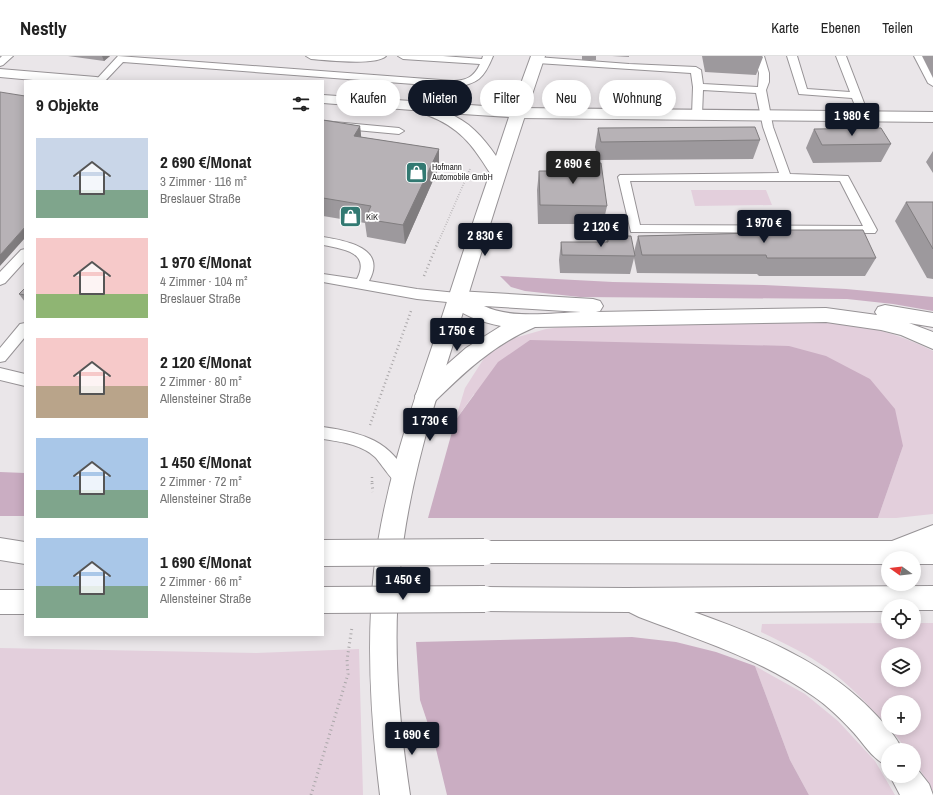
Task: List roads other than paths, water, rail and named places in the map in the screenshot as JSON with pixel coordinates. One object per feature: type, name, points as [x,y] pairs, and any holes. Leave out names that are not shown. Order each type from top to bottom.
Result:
[{"type":"main road","points":[[529,80],[537,58]]},
{"type":"main road","points":[[0,74],[82,80]]},
{"type":"main road","points":[[324,99],[408,106]]},
{"type":"main road","points":[[534,113],[697,115],[766,114],[933,117]]},
{"type":"main road","points":[[443,116],[462,126],[479,142],[498,173]]},
{"type":"main road","points":[[395,795],[383,647],[383,613],[390,540],[402,480],[426,396],[516,116]]},
{"type":"main road","points":[[457,298],[473,310],[483,314],[506,319],[533,320],[826,315],[865,319],[910,332],[933,341]]},
{"type":"main road","points":[[457,298],[591,306],[838,307],[872,310],[933,320]]},
{"type":"main road","points":[[426,396],[474,351],[508,330],[533,320]]},
{"type":"main road","points":[[896,551],[933,536]]},
{"type":"main road","points":[[0,549],[24,553]]},
{"type":"main road","points":[[324,554],[484,552],[881,552]]},
{"type":"main road","points":[[921,552],[933,552]]},
{"type":"main road","points":[[0,559],[24,559]]},
{"type":"main road","points":[[324,600],[933,598]]},
{"type":"main road","points":[[626,600],[749,646],[784,663],[814,680],[843,702],[870,728],[882,743]]},
{"type":"main road","points":[[0,602],[24,602]]},
{"type":"main road","points":[[910,783],[918,795]]},
{"type":"lane","points":[[0,63],[8,56]]},
{"type":"lane","points":[[241,68],[248,56]]},
{"type":"lane","points":[[311,56],[362,59],[381,56]]},
{"type":"lane","points":[[101,80],[122,57],[241,68],[461,83],[469,81],[481,74],[487,59],[403,56]]},
{"type":"lane","points":[[759,56],[765,78],[764,85],[761,90],[768,127],[786,177]]},
{"type":"lane","points":[[792,56],[803,92],[856,95]]},
{"type":"lane","points":[[841,56],[864,116]]},
{"type":"lane","points":[[919,56],[933,83]]},
{"type":"lane","points":[[337,75],[345,58]]},
{"type":"lane","points":[[537,58],[629,67],[696,70],[698,87],[697,115]]},
{"type":"lane","points":[[286,80],[291,71]]},
{"type":"lane","points":[[698,87],[761,90]]},
{"type":"lane","points":[[324,124],[399,131]]},
{"type":"lane","points":[[624,176],[786,177],[844,178],[871,230],[635,229],[624,176]]},
{"type":"lane","points":[[324,242],[344,246],[358,252],[366,260],[368,265],[361,284]]},
{"type":"lane","points":[[0,280],[24,254]]},
{"type":"lane","points":[[324,278],[418,294],[457,298]]},
{"type":"lane","points":[[0,356],[24,329]]},
{"type":"lane","points":[[0,374],[24,380]]},
{"type":"lane","points":[[324,433],[369,444],[385,456],[402,480]]},
{"type":"place","name":"Hofmann Automobile GmbH","points":[[416,172]]},
{"type":"place","name":"KiK","points":[[350,217]]}]
